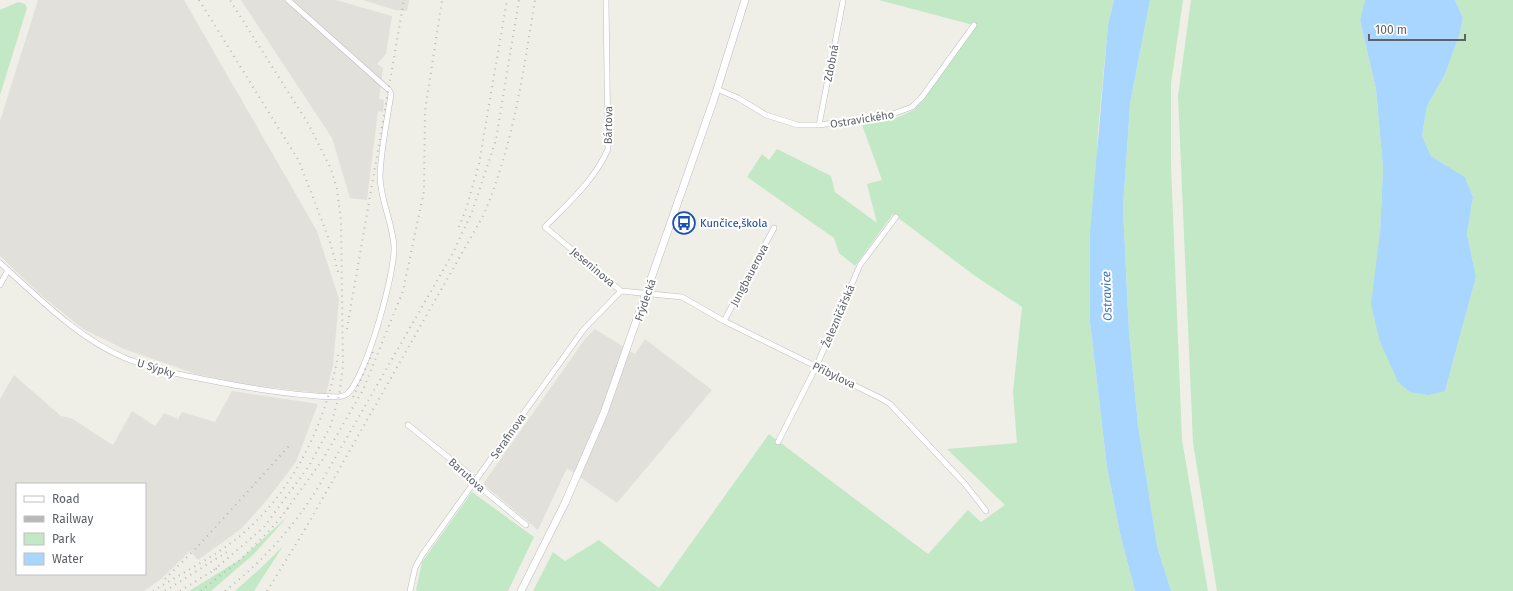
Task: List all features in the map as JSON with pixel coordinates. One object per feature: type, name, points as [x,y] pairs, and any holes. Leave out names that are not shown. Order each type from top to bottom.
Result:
[{"type":"main road","name":"Frýdecká","points":[[521,591],[583,465],[604,413],[647,294],[717,89],[745,0]]},
{"type":"street","name":"U Sýpky","points":[[0,263],[52,310],[77,330],[125,358],[179,375],[279,394],[343,396],[347,394],[356,381],[371,344],[386,296],[393,260],[391,223],[380,178],[391,94],[389,90],[288,0]]},
{"type":"street","name":"Bártova","points":[[545,227],[579,192],[603,160],[608,149],[606,0]]},
{"type":"street","name":"Zdobná","points":[[819,125],[843,1]]},
{"type":"street","name":"Ostravického","points":[[717,89],[738,98],[766,115],[798,125],[819,125],[887,116],[912,107],[922,97],[974,25]]},
{"type":"street","name":"Železničářská","points":[[778,442],[816,367],[860,265],[896,217]]},
{"type":"street","name":"Jeseninova","points":[[545,227],[621,291],[647,294]]},
{"type":"street","name":"Jungbauerova","points":[[724,322],[774,228]]},
{"type":"street","points":[[0,285],[8,270]]},
{"type":"street","name":"Serafinova","points":[[410,591],[415,568],[474,483],[584,329],[621,291]]},
{"type":"street","name":"Přibylova","points":[[647,294],[682,297],[724,322],[890,404],[965,484],[986,511]]},
{"type":"street","name":"Barutova","points":[[408,425],[468,474],[474,483],[526,525]]},
{"type":"shaded area","points":[[38,0],[184,0],[317,231],[339,299],[333,365],[326,394],[249,385],[196,374],[124,349],[83,329],[42,296],[0,256],[0,121]]},
{"type":"shaded area","points":[[241,0],[336,0],[392,16],[386,54],[377,64],[383,68],[379,99],[384,100],[383,112],[378,111],[367,200],[350,198],[332,138]]},
{"type":"shaded area","points":[[363,0],[409,0],[407,11],[395,10]]},
{"type":"shaded area","points":[[595,329],[635,354],[645,339],[712,390],[617,503],[567,468],[538,530],[483,484],[585,339]]},
{"type":"shaded area","points":[[14,375],[61,416],[71,418],[113,445],[132,411],[155,426],[164,413],[178,419],[182,412],[215,422],[232,391],[318,404],[296,462],[267,500],[241,529],[198,560],[190,551],[160,580],[144,591],[0,591],[0,399]]},
{"type":"green space","points":[[879,0],[1114,0],[1108,25],[1098,132],[1090,322],[1107,467],[1121,538],[1135,591],[533,591],[553,552],[565,561],[599,540],[659,588],[769,434],[928,554],[968,510],[981,522],[1005,505],[947,449],[1017,443],[1013,392],[1022,307],[975,276],[893,214],[855,266],[839,253],[834,238],[747,177],[762,154],[769,160],[777,149],[831,176],[835,192],[877,223],[867,184],[882,180],[861,122],[896,118],[914,110],[973,25]]},
{"type":"green space","points":[[1150,0],[1183,0],[1171,84],[1171,165],[1182,440],[1208,591],[1171,591],[1157,546],[1138,425],[1129,332],[1123,209],[1130,104]]},
{"type":"green space","points":[[1191,0],[1365,0],[1360,20],[1376,89],[1383,168],[1380,233],[1380,342],[1389,359],[1445,391],[1476,277],[1467,234],[1473,197],[1465,177],[1431,156],[1422,136],[1427,106],[1445,74],[1460,33],[1463,18],[1455,0],[1513,0],[1513,591],[1217,591],[1193,443],[1178,96]]},
{"type":"green space","points":[[18,2],[25,4],[27,8],[0,95],[0,10]]},
{"type":"green space","points":[[472,492],[534,537],[508,591],[416,590],[422,562]]},
{"type":"green space","points":[[288,516],[254,554],[211,591],[189,591],[241,559]]},
{"type":"green space","points":[[283,546],[254,591],[235,591],[264,565]]},
{"type":"water","name":"Ostravice","points":[[1114,0],[1150,0],[1130,104],[1123,209],[1129,332],[1138,425],[1157,546],[1171,591],[1135,591],[1121,538],[1107,467],[1090,322],[1090,233],[1108,25]]},
{"type":"water","points":[[1365,0],[1455,0],[1463,18],[1460,33],[1445,74],[1427,106],[1422,136],[1431,156],[1465,177],[1473,197],[1467,234],[1476,277],[1445,391],[1428,395],[1410,392],[1398,382],[1380,342],[1371,304],[1380,233],[1383,168],[1376,89],[1360,20]]},
{"type":"railway","points":[[199,0],[299,161],[330,242],[339,275]]},
{"type":"railway","points":[[214,570],[264,527],[309,466],[330,427],[339,397],[343,365],[341,221],[337,189],[331,169],[309,125],[230,0]]},
{"type":"railway","points":[[347,329],[404,0]]},
{"type":"railway","points":[[287,509],[323,459],[363,390],[403,291],[424,191],[425,111],[442,0]]},
{"type":"railway","points":[[459,227],[466,209],[479,164],[507,0]]},
{"type":"railway","points":[[225,591],[253,567],[277,543],[309,502],[453,253],[472,212],[496,140],[519,0]]},
{"type":"railway","points":[[267,591],[304,531],[483,216],[502,164],[516,110],[535,0]]},
{"type":"railway","points":[[153,591],[230,544],[260,517],[277,497],[293,475],[306,452],[317,427],[334,376],[339,350]]},
{"type":"railway","points":[[353,397],[373,352]]},
{"type":"railway","points":[[165,579],[201,543],[289,446]]},
{"type":"railway","points":[[201,591],[241,559],[271,529],[290,506]]},
{"type":"railway","points":[[165,591],[230,550]]},
{"type":"railway","points":[[180,591],[219,567]]},
{"type":"place","name":"Kunčice,škola","points":[[684,223]]}]
